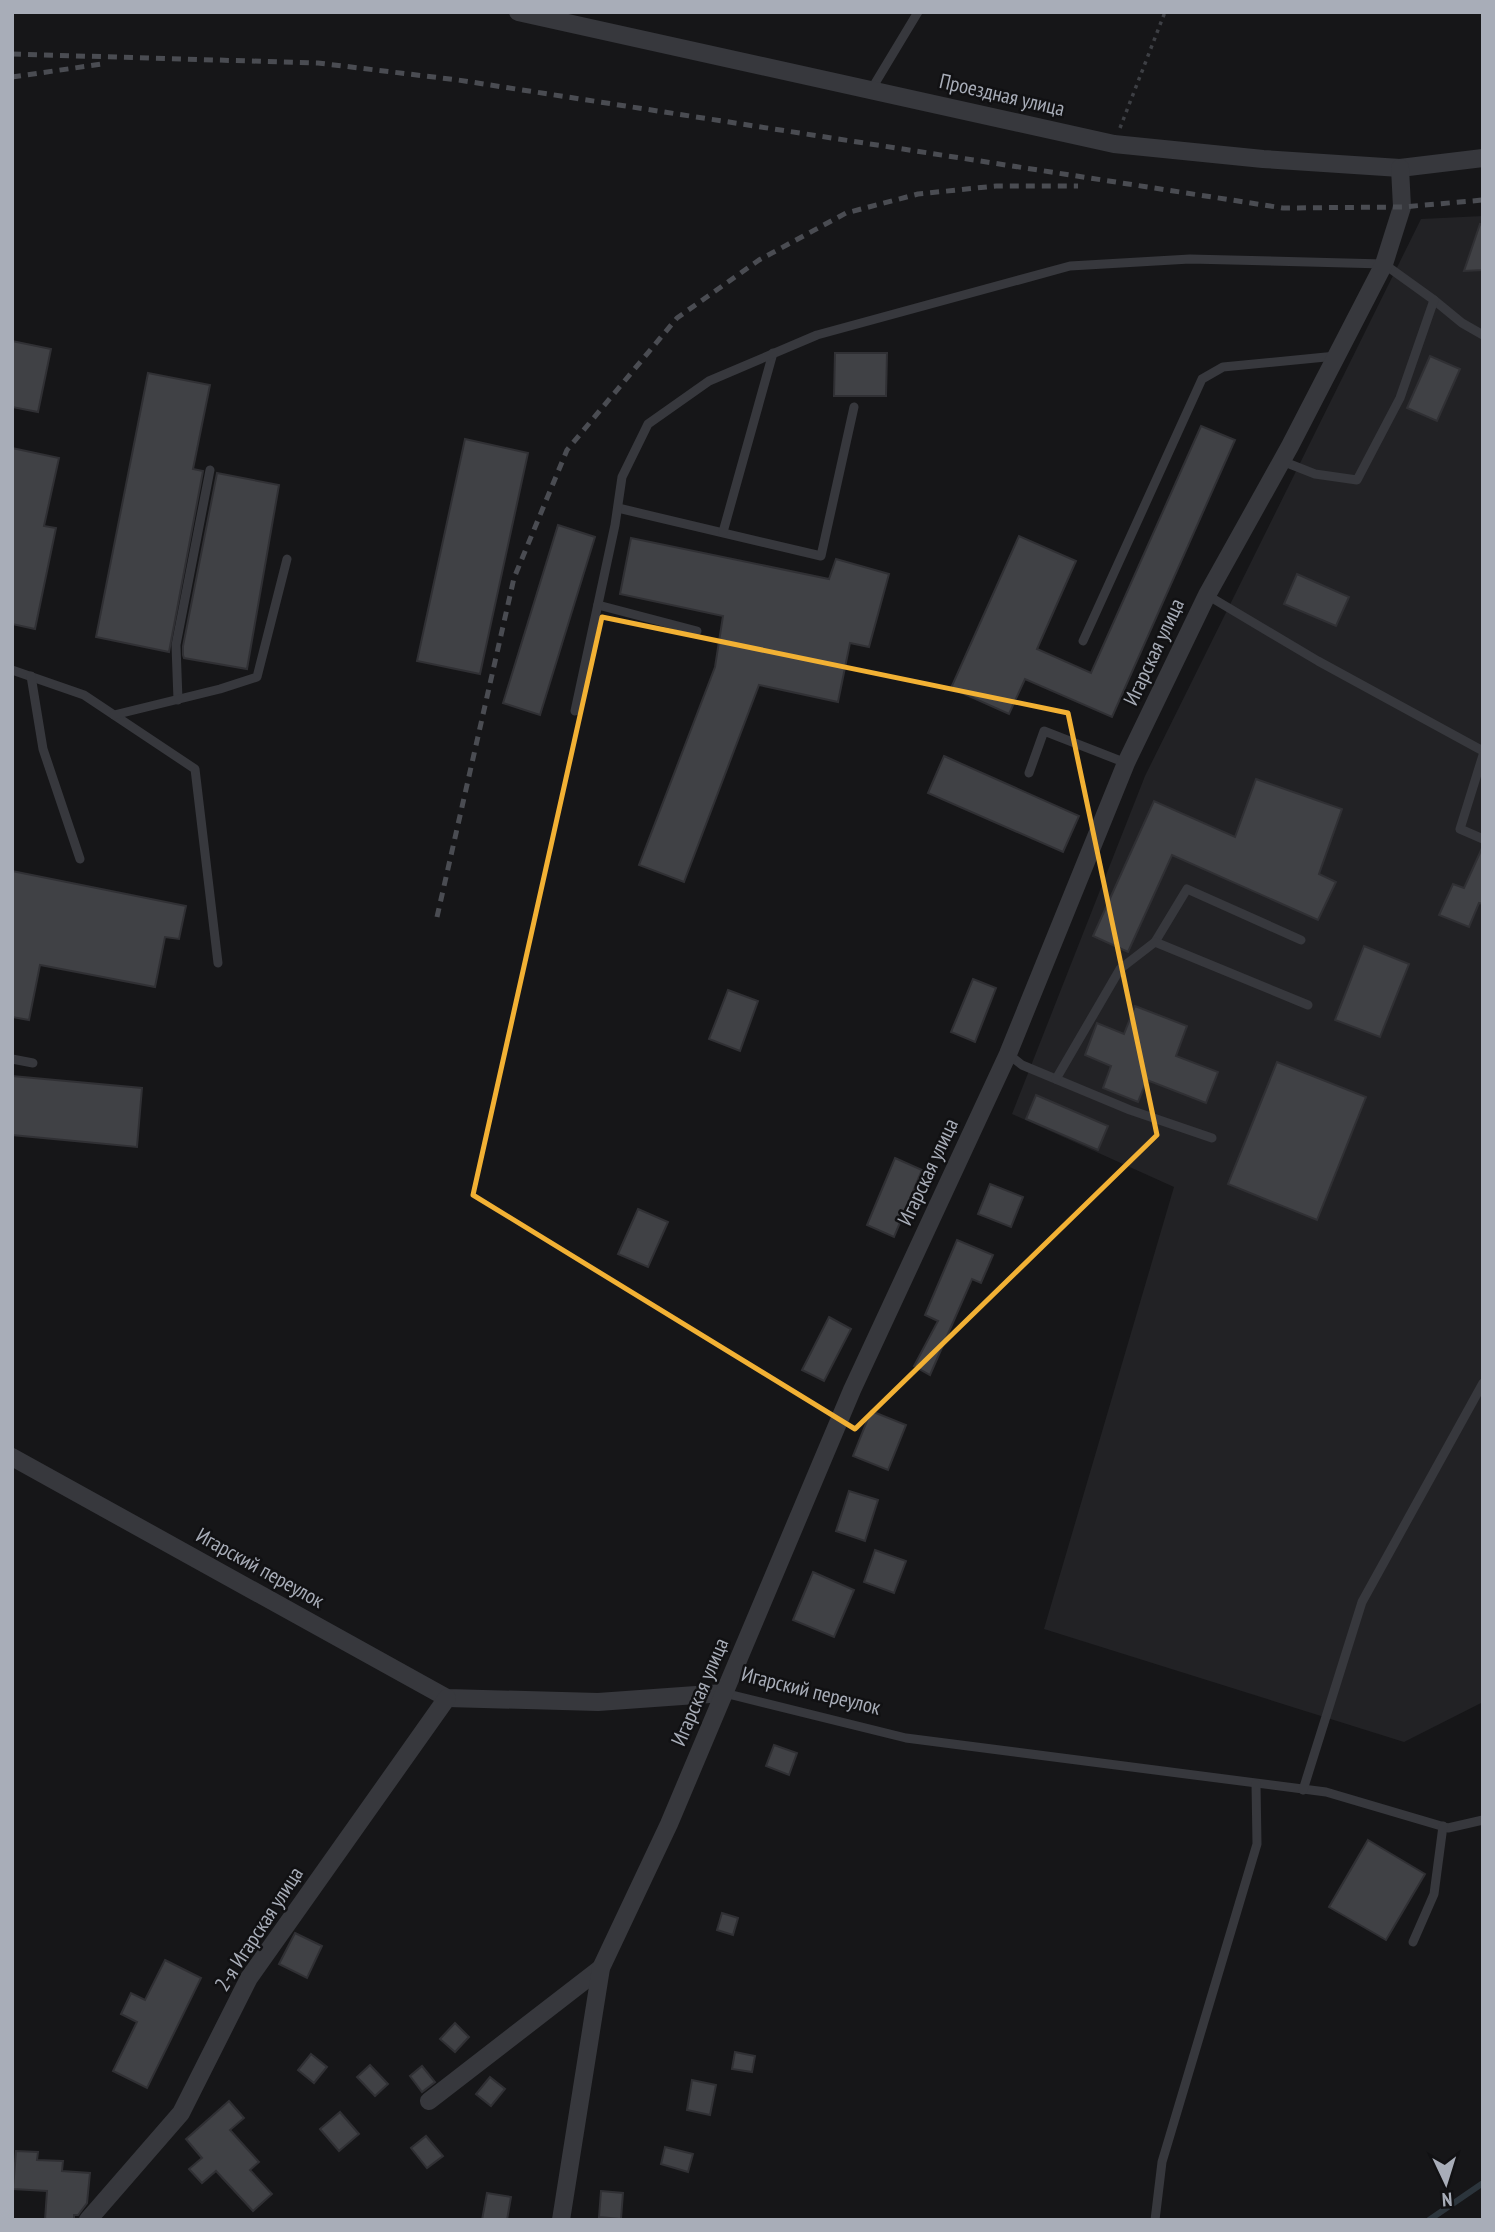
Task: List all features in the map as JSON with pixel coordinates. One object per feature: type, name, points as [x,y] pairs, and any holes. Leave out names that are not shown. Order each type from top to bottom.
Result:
[{"type":"street","name":"Проездная улица","points":[[518,12],[1114,144],[1401,169],[1483,158]]},
{"type":"street","name":"Игарская улица","points":[[563,2217],[601,1968],[669,1824],[852,1390],[1008,1054],[1126,763],[1207,595],[1282,461],[1384,264],[1402,207],[1401,169]]},
{"type":"street","name":"Игарский переулок","points":[[12,1457],[447,1698],[598,1702],[724,1693]]},
{"type":"street","name":"2-я Игарская улица","points":[[88,2220],[181,2113],[249,1978],[447,1698]]},
{"type":"street","points":[[429,2101],[601,1968]]},
{"type":"lane","points":[[871,90],[918,12]]},
{"type":"lane","points":[[575,711],[618,508],[622,477],[648,424],[709,381],[817,335],[1070,266],[1189,259],[1384,264],[1462,323],[1483,335]]},
{"type":"lane","points":[[1282,461],[1315,474],[1357,480],[1400,398],[1434,300]]},
{"type":"lane","points":[[723,532],[773,354]]},
{"type":"lane","points":[[1083,641],[1202,379],[1223,367],[1337,355]]},
{"type":"lane","points":[[618,508],[821,556],[854,407]]},
{"type":"lane","points":[[178,700],[176,645],[210,470]]},
{"type":"lane","points":[[114,715],[257,677],[287,559]]},
{"type":"lane","points":[[1207,595],[1318,661],[1483,753],[1460,829],[1483,839]]},
{"type":"lane","points":[[598,605],[696,631]]},
{"type":"lane","points":[[12,670],[84,695],[195,769],[218,963]]},
{"type":"lane","points":[[31,677],[43,749],[80,859]]},
{"type":"lane","points":[[1029,773],[1044,731],[1126,763]]},
{"type":"lane","points":[[1056,1079],[1120,969],[1155,942],[1187,889],[1301,940]]},
{"type":"lane","points":[[1155,942],[1308,1005]]},
{"type":"lane","points":[[1008,1054],[1022,1066],[1130,1110],[1212,1139]]},
{"type":"lane","points":[[12,1059],[33,1063]]},
{"type":"lane","points":[[1303,1790],[1362,1602],[1483,1383]]},
{"type":"lane","name":"Игарский переулок","points":[[724,1693],[906,1738],[1326,1792],[1448,1828],[1483,1821]]},
{"type":"lane","points":[[1155,2220],[1161,2162],[1257,1844],[1256,1784]]},
{"type":"lane","points":[[1413,1942],[1434,1894],[1443,1826]]},
{"type":"path","points":[[1114,144],[1165,12]]},
{"type":"highlighted area","points":[[602,617],[1068,713],[1157,1135],[855,1429],[473,1195]]},
{"type":"shaded area","points":[[1483,216],[1483,1702],[1404,1742],[1044,1629],[1174,1187],[1012,1114],[1145,776],[1421,219]]},
{"type":"building","points":[[1480,224],[1483,225],[1483,270],[1464,271]]},
{"type":"building","points":[[12,341],[51,349],[38,412],[12,407]]},
{"type":"building","points":[[835,353],[887,353],[886,396],[834,396]]},
{"type":"building","points":[[1430,356],[1460,369],[1437,421],[1407,408]]},
{"type":"building","points":[[148,373],[210,385],[193,469],[203,471],[169,652],[96,637]]},
{"type":"building","points":[[1201,426],[1235,440],[1112,717],[1025,679],[1009,714],[951,688],[1019,536],[1076,561],[1037,649],[1091,673]]},
{"type":"building","points":[[465,439],[528,453],[480,674],[417,661]]},
{"type":"building","points":[[12,448],[59,458],[44,526],[56,528],[35,629],[12,624]]},
{"type":"building","points":[[217,473],[279,485],[247,669],[184,658],[183,655]]},
{"type":"building","points":[[558,525],[595,537],[540,715],[503,703]]},
{"type":"building","points":[[631,538],[829,579],[836,559],[889,574],[869,647],[850,643],[838,702],[759,685],[684,882],[639,865],[715,667],[723,616],[620,594]]},
{"type":"building","points":[[1297,574],[1349,597],[1336,626],[1284,604]]},
{"type":"building","points":[[944,756],[1079,816],[1063,852],[928,793]]},
{"type":"building","points":[[1256,779],[1342,809],[1319,874],[1336,882],[1318,920],[1172,855],[1128,952],[1093,936],[1154,801],[1235,837]]},
{"type":"building","points":[[1483,846],[1483,904],[1479,903],[1469,927],[1439,915],[1453,884],[1464,888]]},
{"type":"building","points":[[12,871],[186,906],[179,939],[165,937],[155,987],[40,965],[29,1020],[12,1017]]},
{"type":"building","points":[[1364,946],[1409,964],[1380,1037],[1335,1020]]},
{"type":"building","points":[[973,979],[996,988],[975,1042],[951,1032]]},
{"type":"building","points":[[728,990],[758,1001],[740,1051],[709,1039]]},
{"type":"building","points":[[1135,1006],[1187,1026],[1176,1056],[1218,1072],[1206,1103],[1147,1080],[1138,1102],[1103,1088],[1111,1066],[1085,1055],[1097,1023],[1124,1034]]},
{"type":"building","points":[[1277,1062],[1366,1097],[1317,1220],[1228,1184]]},
{"type":"building","points":[[12,1076],[142,1088],[137,1147],[12,1135]]},
{"type":"building","points":[[1036,1095],[1108,1126],[1098,1150],[1026,1119]]},
{"type":"building","points":[[895,1158],[922,1170],[894,1237],[867,1225]]},
{"type":"building","points":[[990,1184],[1023,1197],[1011,1227],[978,1214]]},
{"type":"building","points":[[638,1209],[668,1222],[648,1267],[618,1254]]},
{"type":"building","points":[[957,1240],[993,1255],[981,1283],[972,1279],[930,1375],[914,1366],[938,1321],[925,1315]]},
{"type":"building","points":[[829,1317],[851,1329],[824,1381],[802,1370]]},
{"type":"building","points":[[871,1411],[906,1425],[888,1470],[853,1456]]},
{"type":"building","points":[[849,1491],[878,1500],[865,1541],[836,1531]]},
{"type":"building","points":[[875,1550],[906,1561],[894,1593],[864,1582]]},
{"type":"building","points":[[813,1572],[854,1590],[834,1637],[793,1620]]},
{"type":"building","points":[[774,1745],[797,1753],[789,1775],[766,1766]]},
{"type":"building","points":[[1368,1840],[1425,1874],[1386,1940],[1329,1907]]},
{"type":"building","points":[[722,1913],[738,1918],[733,1935],[717,1930]]},
{"type":"building","points":[[295,1933],[322,1946],[307,1978],[279,1964]]},
{"type":"building","points":[[165,1960],[201,1978],[147,2088],[113,2071],[137,2022],[121,2014],[131,1993],[145,2000]]},
{"type":"building","points":[[455,2023],[469,2037],[455,2052],[440,2039]]},
{"type":"building","points":[[735,2052],[755,2056],[752,2072],[732,2069]]},
{"type":"building","points":[[311,2054],[327,2067],[314,2083],[298,2070]]},
{"type":"building","points":[[370,2065],[388,2084],[375,2096],[357,2077]]},
{"type":"building","points":[[422,2066],[435,2082],[422,2092],[410,2076]]},
{"type":"building","points":[[490,2077],[505,2089],[491,2106],[476,2094]]},
{"type":"building","points":[[692,2080],[716,2085],[710,2115],[687,2110]]},
{"type":"building","points":[[229,2101],[244,2118],[230,2130],[259,2162],[250,2170],[272,2194],[253,2211],[216,2171],[202,2183],[189,2169],[202,2158],[186,2139]]},
{"type":"building","points":[[340,2112],[359,2134],[339,2151],[320,2129]]},
{"type":"building","points":[[426,2136],[443,2156],[427,2168],[411,2148]]},
{"type":"building","points":[[665,2147],[693,2154],[688,2172],[661,2164]]},
{"type":"building","points":[[16,2151],[38,2152],[37,2160],[63,2161],[62,2171],[90,2173],[87,2203],[78,2215],[74,2215],[74,2220],[45,2220],[47,2191],[13,2189]]},
{"type":"building","points":[[601,2191],[623,2193],[621,2219],[599,2217]]},
{"type":"building","points":[[487,2193],[511,2197],[507,2220],[482,2220]]},
{"type":"waterway","points":[[1429,2220],[1483,2183]]},
{"type":"railway","points":[[12,54],[318,63],[458,80],[1283,208],[1402,207],[1483,200]]},
{"type":"railway","points":[[12,77],[102,64]]},
{"type":"railway","points":[[437,917],[514,578],[567,450],[677,318],[759,260],[846,213],[918,194],[996,186],[1078,186]]}]
